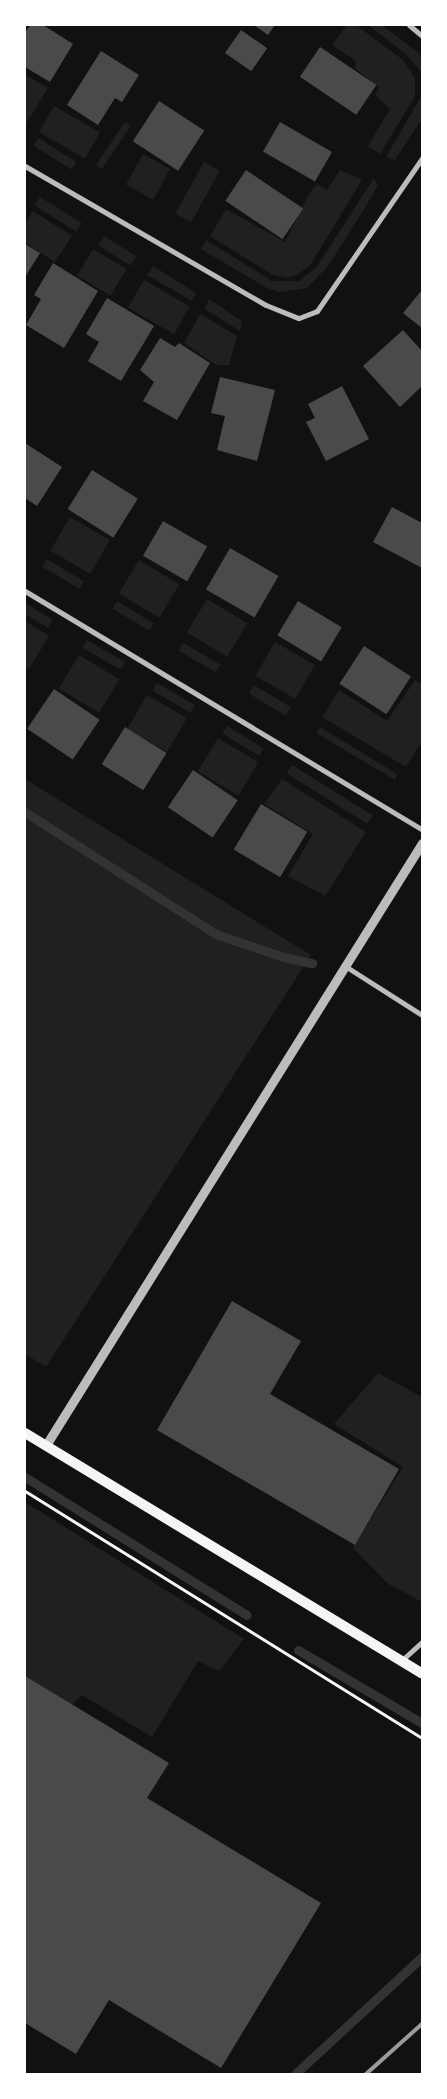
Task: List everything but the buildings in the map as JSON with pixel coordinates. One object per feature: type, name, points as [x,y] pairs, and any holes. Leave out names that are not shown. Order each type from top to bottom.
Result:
[{"type":"main road","points":[[25,1433],[422,1673]]},
{"type":"street","points":[[409,25],[422,36]]},
{"type":"street","points":[[25,166],[266,305],[299,318],[317,311],[422,158]]},
{"type":"street","points":[[25,591],[422,830]]},
{"type":"street","points":[[46,1445],[422,842]]},
{"type":"street","points":[[345,966],[422,1014]]},
{"type":"street","points":[[401,1660],[422,1642]]},
{"type":"path","points":[[25,1491],[422,1738]]},
{"type":"shaded area","points":[[347,25],[356,25],[403,60],[415,78],[415,96],[380,154],[368,146],[390,109],[375,95],[379,88],[355,68],[356,61],[332,45]]},
{"type":"shaded area","points":[[368,25],[382,25],[420,54],[422,73],[407,55]]},
{"type":"shaded area","points":[[25,75],[48,88],[27,122],[25,121]]},
{"type":"shaded area","points":[[422,95],[422,119],[395,160],[386,157]]},
{"type":"shaded area","points":[[54,106],[100,132],[85,158],[39,132]]},
{"type":"shaded area","points":[[125,122],[131,126],[102,169],[96,165]]},
{"type":"shaded area","points":[[38,138],[76,162],[71,169],[33,146]]},
{"type":"shaded area","points":[[143,154],[170,169],[153,200],[126,185]]},
{"type":"shaded area","points":[[204,162],[220,171],[191,222],[175,214]]},
{"type":"shaded area","points":[[340,170],[362,180],[311,264],[299,274],[287,278],[273,275],[210,236],[226,209],[285,242],[309,194],[317,184],[327,190]]},
{"type":"shaded area","points":[[374,178],[378,185],[363,211],[329,265],[307,288],[280,292],[267,288],[201,249],[206,240],[272,281],[299,281],[316,268]]},
{"type":"shaded area","points":[[40,197],[82,223],[76,231],[35,205]]},
{"type":"shaded area","points":[[33,211],[72,236],[55,262],[25,243],[25,224]]},
{"type":"shaded area","points":[[104,236],[136,256],[130,265],[98,245]]},
{"type":"shaded area","points":[[93,249],[126,269],[110,296],[77,276]]},
{"type":"shaded area","points":[[153,266],[196,293],[192,301],[147,275]]},
{"type":"shaded area","points":[[144,280],[190,306],[174,334],[128,308]]},
{"type":"shaded area","points":[[209,299],[242,321],[240,331],[205,309]]},
{"type":"shaded area","points":[[200,314],[237,336],[229,365],[216,365],[184,343]]},
{"type":"shaded area","points":[[70,517],[110,540],[90,574],[51,551]]},
{"type":"shaded area","points":[[47,559],[84,581],[79,589],[42,567]]},
{"type":"shaded area","points":[[139,560],[179,584],[159,618],[119,593]]},
{"type":"shaded area","points":[[207,599],[247,623],[227,657],[187,632]]},
{"type":"shaded area","points":[[117,601],[154,623],[149,631],[112,609]]},
{"type":"shaded area","points":[[25,603],[53,620],[48,628],[25,614]]},
{"type":"shaded area","points":[[25,621],[49,636],[29,669],[25,667]]},
{"type":"shaded area","points":[[87,640],[125,662],[121,670],[82,648]]},
{"type":"shaded area","points":[[275,642],[315,665],[295,699],[256,676]]},
{"type":"shaded area","points":[[183,643],[220,664],[216,672],[178,651]]},
{"type":"shaded area","points":[[79,655],[119,679],[99,713],[59,688]]},
{"type":"shaded area","points":[[415,680],[422,684],[422,741],[406,767],[322,717],[339,690],[387,721]]},
{"type":"shaded area","points":[[157,683],[195,705],[191,713],[152,691]]},
{"type":"shaded area","points":[[254,685],[291,707],[286,716],[249,694]]},
{"type":"shaded area","points":[[147,695],[187,718],[167,752],[128,729]]},
{"type":"shaded area","points":[[227,726],[264,748],[259,756],[222,734]]},
{"type":"shaded area","points":[[320,727],[397,774],[395,780],[316,733]]},
{"type":"shaded area","points":[[218,738],[258,762],[238,796],[198,771]]},
{"type":"shaded area","points":[[292,765],[373,815],[367,824],[287,773]]},
{"type":"shaded area","points":[[25,779],[311,955],[46,1367],[25,1354]]},
{"type":"shaded area","points":[[282,779],[366,832],[325,896],[288,876],[313,834],[264,804]]},
{"type":"shaded area","points":[[378,1373],[422,1397],[422,1602],[387,1583],[353,1548],[403,1467],[334,1424]]},
{"type":"shaded area","points":[[25,1502],[244,1639],[219,1671],[198,1661],[152,1737],[82,1695],[70,1706],[25,1677]]},
{"type":"waterway","points":[[25,812],[216,934],[283,957],[312,963]]},
{"type":"waterway","points":[[25,1477],[247,1615]]},
{"type":"waterway","points":[[298,1650],[422,1723]]},
{"type":"waterway","points":[[295,2074],[422,1957]]},
{"type":"railway","points":[[366,2074],[422,2024]]}]
